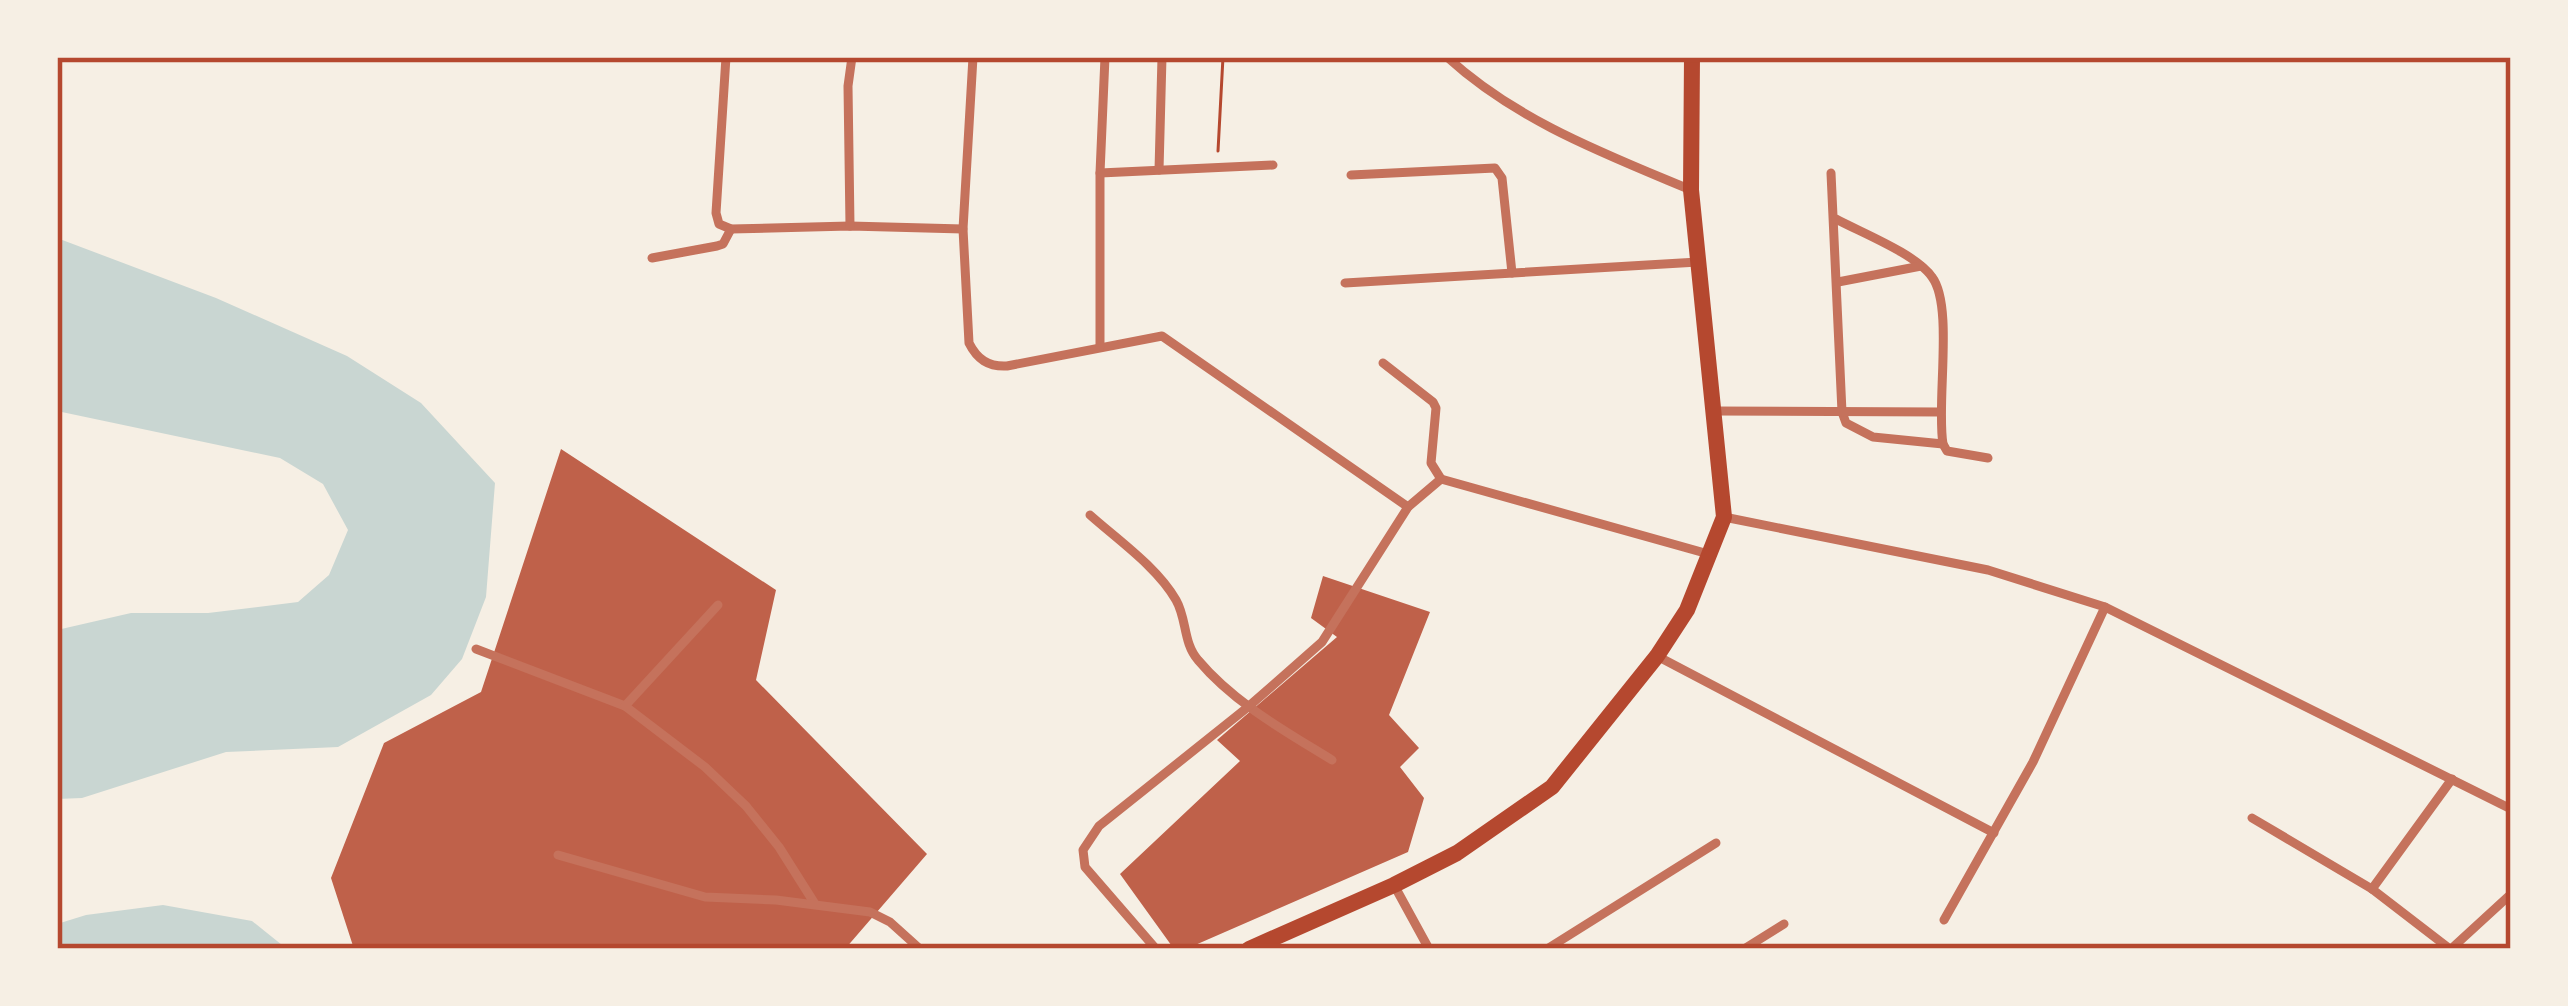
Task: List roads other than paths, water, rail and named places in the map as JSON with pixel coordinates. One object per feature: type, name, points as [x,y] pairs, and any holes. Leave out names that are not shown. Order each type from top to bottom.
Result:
[{"type":"highway","points":[[1249,949],[1457,853],[1552,787],[1657,656],[1687,610],[1724,517],[1691,190],[1692,57]]},
{"type":"street","points":[[726,57],[719,224],[731,229],[963,229]]},
{"type":"street","points":[[850,226],[848,86],[852,57]]},
{"type":"street","points":[[973,57],[963,229],[969,344],[975,355],[1006,366],[1150,335],[1172,340],[1258,406],[1408,507]]},
{"type":"street","points":[[1100,346],[1105,57]]},
{"type":"street","points":[[1159,170],[1162,57]]},
{"type":"street","points":[[1447,57],[1507,103],[1561,135],[1691,190]]},
{"type":"street","points":[[1100,172],[1274,165]]},
{"type":"street","points":[[1351,175],[1495,168],[1502,178],[1512,273]]},
{"type":"street","points":[[1831,173],[1846,423],[1873,437],[1943,444]]},
{"type":"street","points":[[1836,220],[1921,266],[1935,279],[1940,297],[1943,444],[1947,451],[1988,458]]},
{"type":"street","points":[[652,258],[723,244],[731,229]]},
{"type":"street","points":[[1346,284],[1698,262]]},
{"type":"street","points":[[1838,282],[1921,266]]},
{"type":"street","points":[[1383,363],[1436,408],[1431,463],[1441,478],[1712,555]]},
{"type":"street","points":[[1715,411],[1940,412]]},
{"type":"street","points":[[1156,949],[1085,867],[1083,850],[1099,826],[1249,707],[1336,626],[1408,507],[1441,478]]},
{"type":"street","points":[[1090,514],[1167,586],[1182,611],[1191,650],[1249,707],[1332,760]]},
{"type":"street","points":[[1724,517],[1988,570],[2105,607],[2511,809]]},
{"type":"street","points":[[625,706],[718,605]]},
{"type":"street","points":[[1943,920],[2033,762],[2105,607]]},
{"type":"street","points":[[476,650],[625,706],[706,767],[746,806],[815,904]]},
{"type":"street","points":[[1657,656],[1994,833]]},
{"type":"street","points":[[2372,889],[2452,778]]},
{"type":"street","points":[[2252,818],[2372,889],[2450,949],[2511,894]]},
{"type":"street","points":[[1546,949],[1716,843]]},
{"type":"street","points":[[557,855],[705,897],[815,904],[880,916],[920,949]]},
{"type":"street","points":[[1394,885],[1429,949]]},
{"type":"street","points":[[1744,949],[1784,924]]}]
